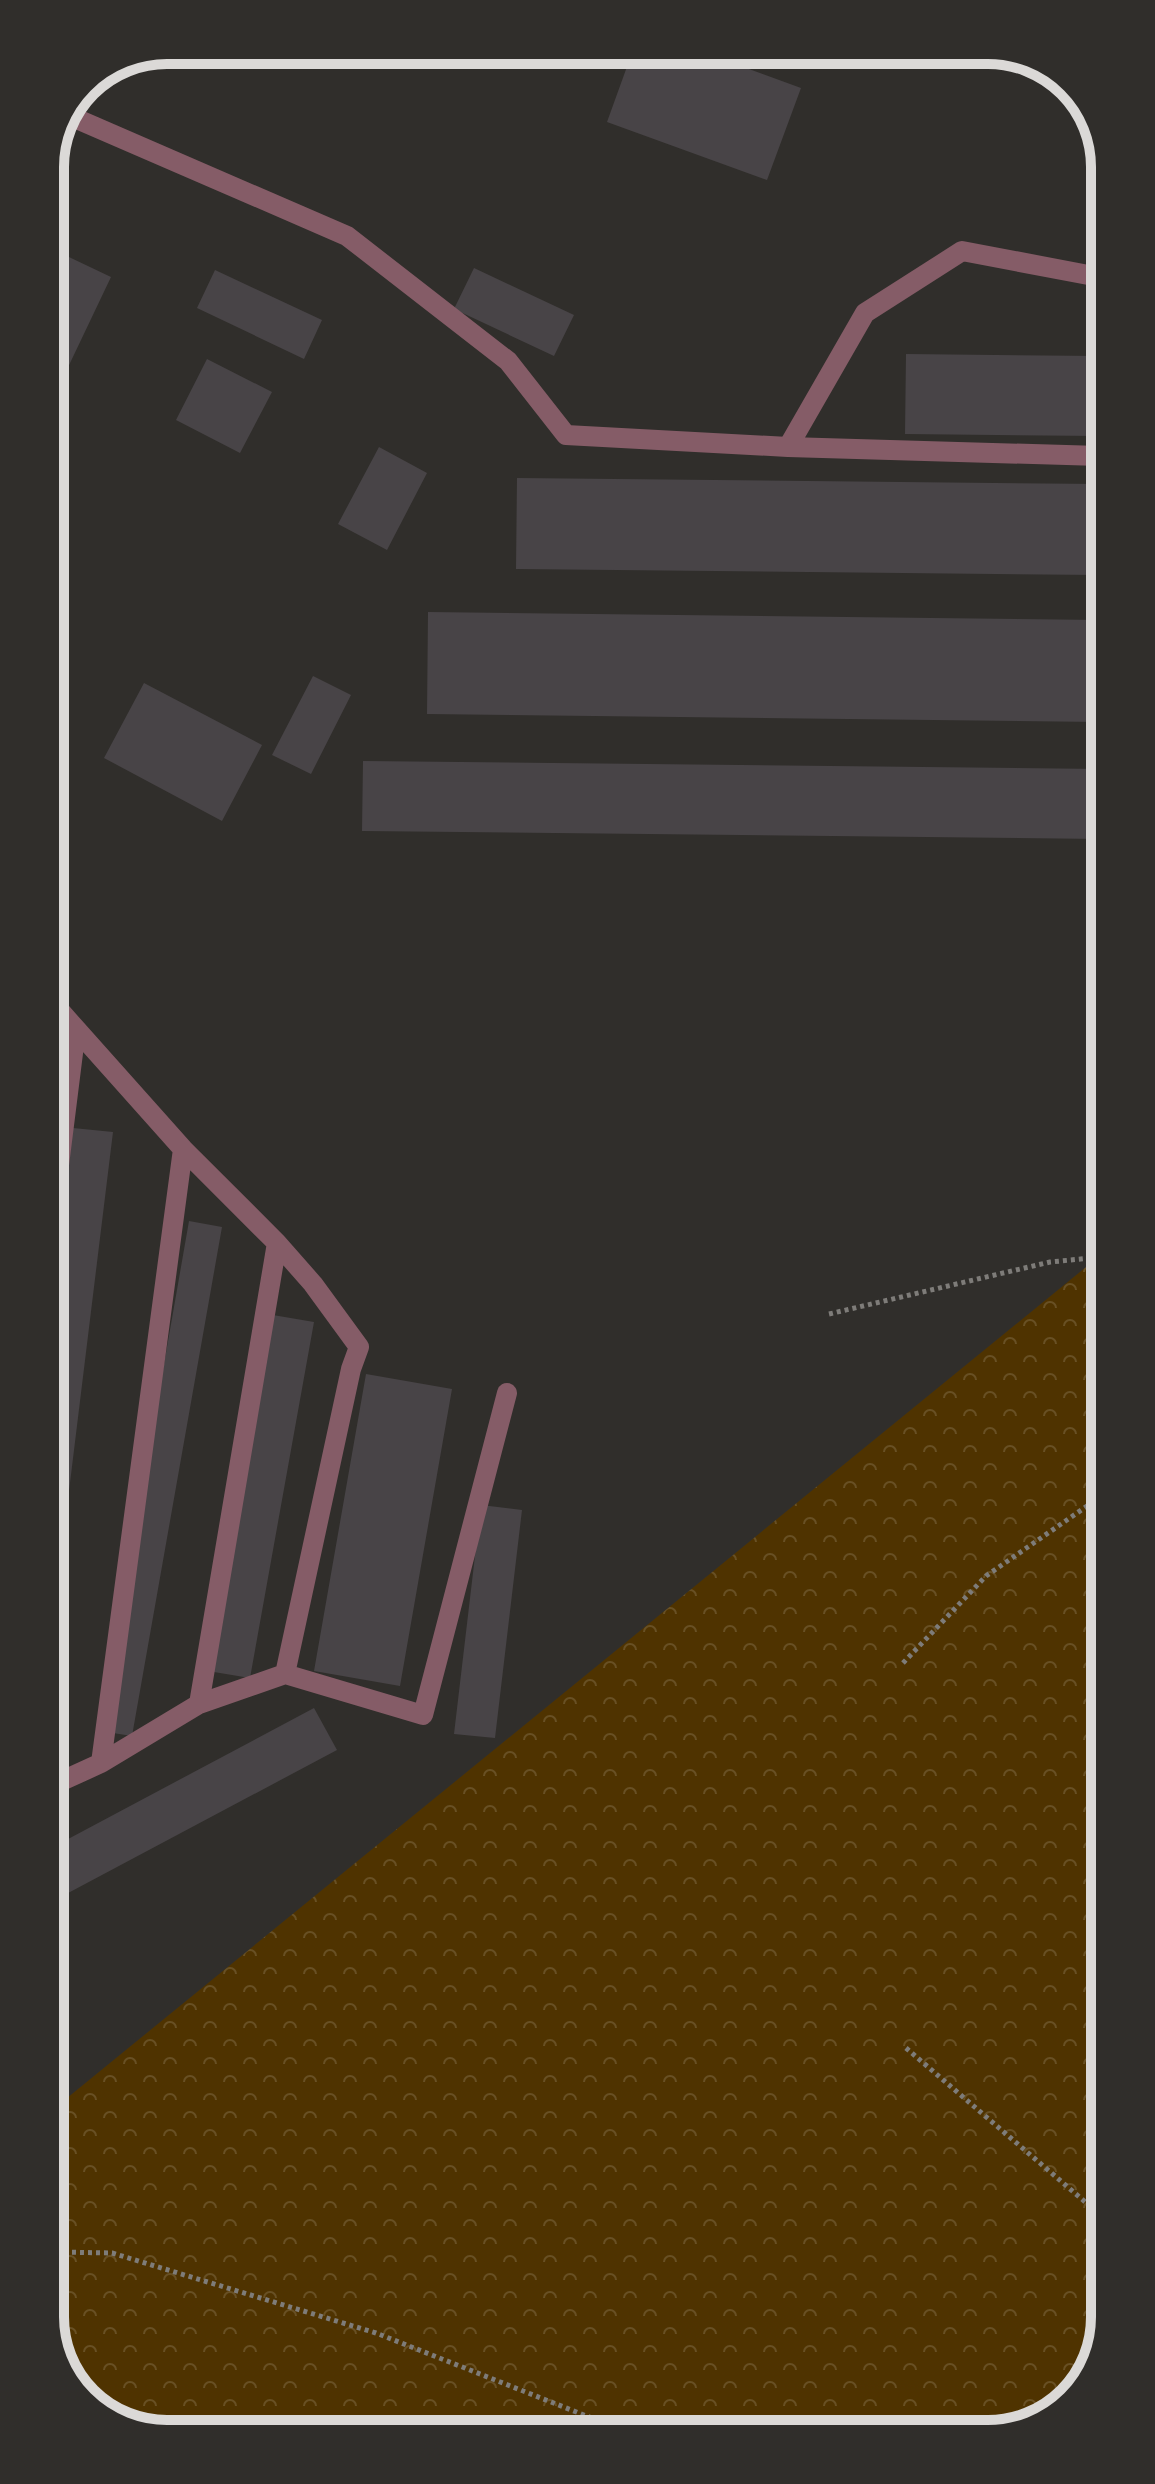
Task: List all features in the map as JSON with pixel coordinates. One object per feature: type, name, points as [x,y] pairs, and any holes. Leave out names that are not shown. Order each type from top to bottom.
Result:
[{"type":"street","points":[[76,119],[347,236],[508,361],[566,435],[788,447],[1091,456]]},
{"type":"street","points":[[788,447],[865,313],[962,251],[1091,275]]},
{"type":"street","points":[[64,1015],[183,1149],[277,1243],[313,1284],[359,1347],[351,1369],[285,1674]]},
{"type":"street","points":[[64,1125],[76,1029]]},
{"type":"street","points":[[101,1763],[183,1149]]},
{"type":"street","points":[[199,1704],[277,1243]]},
{"type":"street","points":[[64,1780],[101,1763],[199,1704],[285,1674],[423,1715],[507,1393]]},
{"type":"path","points":[[829,1314],[1050,1262],[1091,1258]]},
{"type":"path","points":[[903,1663],[986,1576],[1091,1503]]},
{"type":"path","points":[[906,2048],[1091,2207]]},
{"type":"path","points":[[64,2252],[112,2253],[376,2333],[597,2420]]},
{"type":"green space","points":[[1091,1263],[1091,2317],[1086,2350],[1080,2363],[1051,2399],[1021,2415],[988,2420],[160,2420],[140,2417],[115,2406],[94,2390],[81,2374],[69,2350],[64,2317],[64,2100]]},
{"type":"building","points":[[628,64],[735,64],[801,88],[767,180],[607,122]]},
{"type":"building","points":[[64,255],[111,277],[64,376]]},
{"type":"building","points":[[474,268],[574,315],[554,356],[454,309]]},
{"type":"building","points":[[215,270],[322,320],[304,359],[197,308]]},
{"type":"building","points":[[906,354],[1091,356],[1091,436],[905,434]]},
{"type":"building","points":[[207,359],[272,392],[240,453],[176,420]]},
{"type":"building","points":[[379,447],[427,473],[387,550],[338,524]]},
{"type":"building","points":[[517,478],[1091,484],[1091,575],[516,569]]},
{"type":"building","points":[[428,612],[1091,620],[1091,722],[427,714]]},
{"type":"building","points":[[313,676],[351,695],[311,774],[272,755]]},
{"type":"building","points":[[144,683],[262,745],[222,821],[104,758]]},
{"type":"building","points":[[363,761],[1091,769],[1091,839],[362,831]]},
{"type":"building","points":[[73,1128],[113,1132],[64,1532],[64,1202]]},
{"type":"building","points":[[189,1221],[222,1227],[132,1736],[100,1731]]},
{"type":"building","points":[[267,1314],[314,1322],[250,1678],[202,1670]]},
{"type":"building","points":[[366,1374],[452,1389],[400,1686],[314,1671]]},
{"type":"building","points":[[481,1505],[522,1510],[495,1738],[454,1734]]},
{"type":"building","points":[[314,1708],[337,1750],[64,1895],[64,1841]]}]
